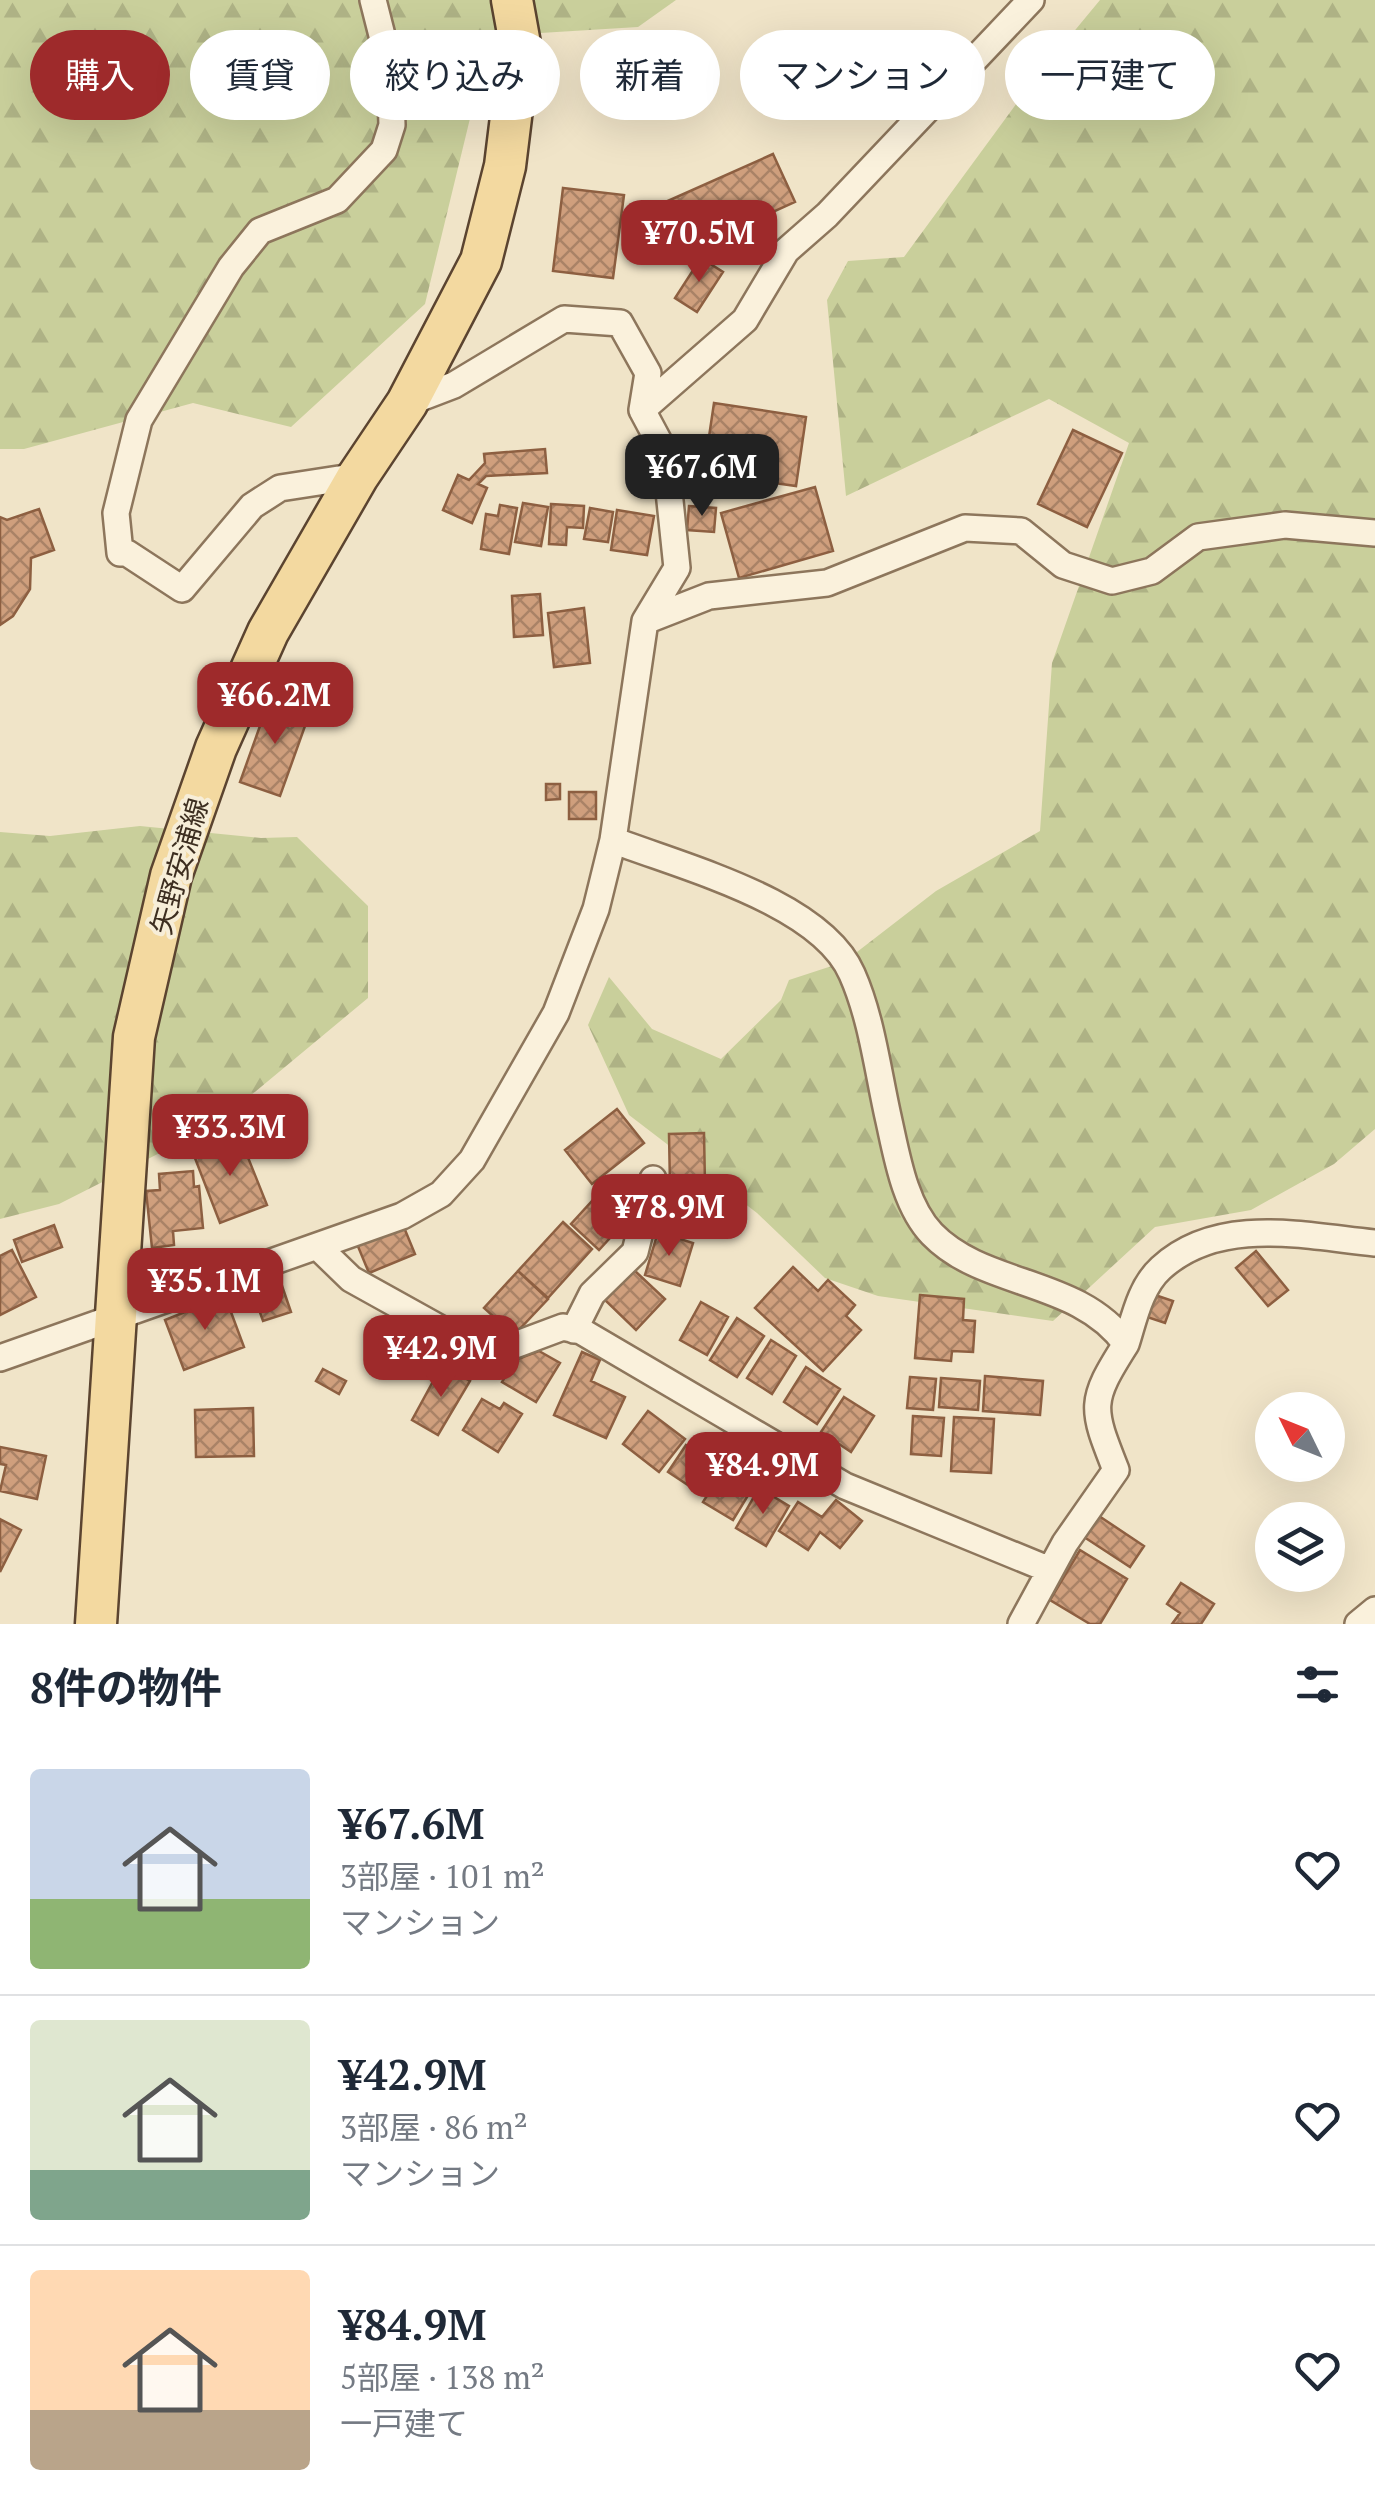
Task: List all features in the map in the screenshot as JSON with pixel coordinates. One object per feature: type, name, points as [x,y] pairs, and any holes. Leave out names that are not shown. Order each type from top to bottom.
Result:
[{"type":"main road","name":"矢野安浦線","points":[[96,1624],[134,1037],[172,876],[216,748],[268,632],[358,476],[408,404],[481,262],[505,166],[520,44],[512,0]]},
{"type":"street","points":[[358,476],[280,488],[252,506],[182,589],[127,553],[120,553],[116,512],[140,420],[230,267],[260,231],[337,200],[384,150],[392,125],[390,67],[373,0]]},
{"type":"street","points":[[642,410],[745,320],[786,252],[827,215],[1031,0]]},
{"type":"street","points":[[0,1358],[115,1321],[402,1216],[441,1194],[472,1160],[556,1013],[596,908],[613,840],[645,621],[677,568],[665,453],[642,410],[648,373],[620,323],[564,318],[454,385],[408,404]]},
{"type":"street","points":[[645,621],[709,596],[827,583],[966,528],[1021,530],[1062,565],[1112,580],[1152,571],[1198,537],[1285,525],[1375,533]]},
{"type":"street","points":[[613,840],[794,910],[818,932],[851,970],[900,1172],[928,1230],[950,1251],[1096,1311],[1126,1344]]},
{"type":"street","points":[[574,1330],[592,1294],[635,1252],[653,1179]]},
{"type":"street","points":[[1020,1624],[1050,1570],[1116,1470],[1095,1418],[1100,1384],[1126,1344],[1141,1296],[1161,1268],[1222,1234],[1278,1234],[1375,1243]]},
{"type":"street","points":[[318,1247],[351,1279],[477,1349],[504,1349],[564,1328],[596,1338],[846,1486],[1050,1570]]},
{"type":"street","points":[[1358,1624],[1375,1610]]},
{"type":"green space","points":[[0,0],[676,0],[638,27],[560,32],[350,30],[350,120],[470,120],[425,304],[291,427],[193,403],[24,449],[0,449]]},
{"type":"green space","points":[[1100,0],[1375,0],[1375,1129],[1334,1164],[1251,1210],[1155,1227],[1053,1321],[878,1296],[825,1278],[757,1213],[629,1115],[588,1025],[609,977],[652,1029],[721,1059],[781,1000],[789,980],[844,962],[936,891],[1040,831],[1052,663],[1129,443],[1049,399],[846,496],[827,300],[848,261],[904,257],[1005,119],[1215,120],[1215,30],[1075,30]]},
{"type":"green space","points":[[140,826],[261,838],[297,837],[368,906],[368,998],[215,1125],[59,1204],[0,1219],[0,832],[50,836]]},
{"type":"building","points":[[773,154],[795,202],[664,261],[643,212]]},
{"type":"building","points":[[563,188],[624,195],[613,278],[553,271]]},
{"type":"building","points":[[705,244],[741,247],[739,263],[704,259]]},
{"type":"building","points":[[701,258],[723,272],[697,312],[675,298]]},
{"type":"building","points":[[714,403],[806,417],[796,486],[740,478],[737,496],[701,491]]},
{"type":"building","points":[[1073,430],[1122,453],[1087,527],[1038,504]]},
{"type":"building","points":[[545,449],[547,473],[486,476],[478,484],[487,488],[472,523],[443,510],[458,475],[469,480],[485,463],[484,454]]},
{"type":"building","points":[[815,487],[833,551],[739,578],[721,513]]},
{"type":"building","points":[[523,503],[548,507],[541,546],[515,542]]},
{"type":"building","points":[[551,504],[584,506],[583,528],[567,527],[566,545],[549,544]]},
{"type":"building","points":[[500,505],[517,508],[509,554],[481,549],[486,514],[498,516]]},
{"type":"building","points":[[689,506],[716,508],[714,532],[687,530]]},
{"type":"building","points":[[590,508],[613,512],[608,542],[584,539]]},
{"type":"building","points":[[39,509],[54,550],[31,558],[30,589],[13,616],[0,625],[0,517],[7,520]]},
{"type":"building","points":[[617,510],[654,516],[647,555],[611,550]]},
{"type":"building","points":[[540,594],[543,635],[514,637],[512,596]]},
{"type":"building","points":[[584,608],[590,663],[554,667],[548,613]]},
{"type":"building","points":[[270,698],[310,712],[280,796],[240,782]]},
{"type":"building","points":[[546,784],[560,784],[560,799],[546,800]]},
{"type":"building","points":[[569,792],[596,792],[596,819],[569,819]]},
{"type":"building","points":[[617,1109],[644,1143],[592,1184],[565,1150]]},
{"type":"building","points":[[704,1133],[705,1184],[670,1185],[669,1134]]},
{"type":"building","points":[[239,1135],[267,1205],[220,1223],[193,1153]]},
{"type":"building","points":[[193,1171],[194,1187],[199,1186],[203,1228],[173,1231],[174,1245],[152,1248],[146,1191],[160,1190],[159,1174]]},
{"type":"building","points":[[602,1190],[630,1216],[599,1250],[571,1224]]},
{"type":"building","points":[[563,1222],[592,1249],[548,1298],[518,1271]]},
{"type":"building","points":[[54,1225],[62,1247],[22,1262],[14,1240]]},
{"type":"building","points":[[403,1225],[415,1254],[369,1273],[357,1244]]},
{"type":"building","points":[[658,1232],[693,1243],[680,1286],[645,1275]]},
{"type":"building","points":[[12,1250],[36,1297],[0,1315],[0,1256]]},
{"type":"building","points":[[1256,1251],[1288,1290],[1268,1306],[1236,1268]]},
{"type":"building","points":[[793,1267],[818,1291],[828,1280],[855,1305],[846,1316],[861,1330],[823,1371],[755,1308]]},
{"type":"building","points":[[634,1270],[665,1299],[636,1330],[605,1300]]},
{"type":"building","points":[[518,1271],[548,1299],[514,1335],[484,1308]]},
{"type":"building","points":[[280,1280],[291,1312],[263,1321],[252,1290]]},
{"type":"building","points":[[1152,1294],[1173,1301],[1165,1323],[1144,1316]]},
{"type":"building","points":[[920,1295],[964,1299],[963,1320],[975,1321],[973,1352],[952,1351],[951,1361],[915,1358]]},
{"type":"building","points":[[225,1296],[244,1347],[184,1370],[165,1320]]},
{"type":"building","points":[[701,1302],[728,1317],[707,1355],[680,1340]]},
{"type":"building","points":[[737,1318],[764,1336],[737,1377],[710,1360]]},
{"type":"building","points":[[771,1340],[796,1356],[772,1394],[747,1378]]},
{"type":"building","points":[[539,1351],[560,1363],[536,1402],[502,1382],[515,1360]]},
{"type":"building","points":[[582,1352],[600,1360],[591,1381],[625,1397],[606,1438],[554,1415]]},
{"type":"building","points":[[442,1365],[470,1381],[438,1435],[412,1420]]},
{"type":"building","points":[[806,1367],[840,1389],[817,1424],[784,1402]]},
{"type":"building","points":[[323,1369],[346,1381],[339,1394],[316,1381]]},
{"type":"building","points":[[985,1376],[1043,1381],[1040,1415],[983,1411]]},
{"type":"building","points":[[910,1377],[936,1379],[933,1410],[907,1408]]},
{"type":"building","points":[[941,1378],[980,1381],[978,1410],[939,1407]]},
{"type":"building","points":[[844,1397],[874,1416],[851,1452],[821,1432]]},
{"type":"building","points":[[482,1399],[500,1409],[504,1403],[522,1414],[498,1452],[463,1430]]},
{"type":"building","points":[[253,1408],[254,1456],[196,1457],[195,1410]]},
{"type":"building","points":[[648,1411],[685,1439],[659,1472],[623,1444]]},
{"type":"building","points":[[913,1416],[944,1418],[941,1456],[911,1454]]},
{"type":"building","points":[[954,1417],[994,1419],[991,1473],[951,1471]]},
{"type":"building","points":[[686,1445],[718,1466],[700,1493],[668,1472]]},
{"type":"building","points":[[0,1447],[46,1456],[37,1499],[0,1491],[6,1465],[0,1464]]},
{"type":"building","points":[[723,1470],[752,1489],[733,1520],[703,1502]]},
{"type":"building","points":[[759,1488],[789,1506],[766,1546],[736,1528]]},
{"type":"building","points":[[836,1500],[862,1521],[840,1548],[820,1532],[808,1550],[779,1531],[798,1502],[822,1517]]},
{"type":"building","points":[[1099,1516],[1144,1546],[1130,1567],[1084,1537]]},
{"type":"building","points":[[0,1519],[21,1530],[0,1572]]},
{"type":"building","points":[[1080,1550],[1127,1579],[1100,1624],[1090,1624],[1050,1600]]},
{"type":"building","points":[[1181,1583],[1214,1604],[1201,1624],[1172,1624],[1180,1613],[1167,1604]]}]
